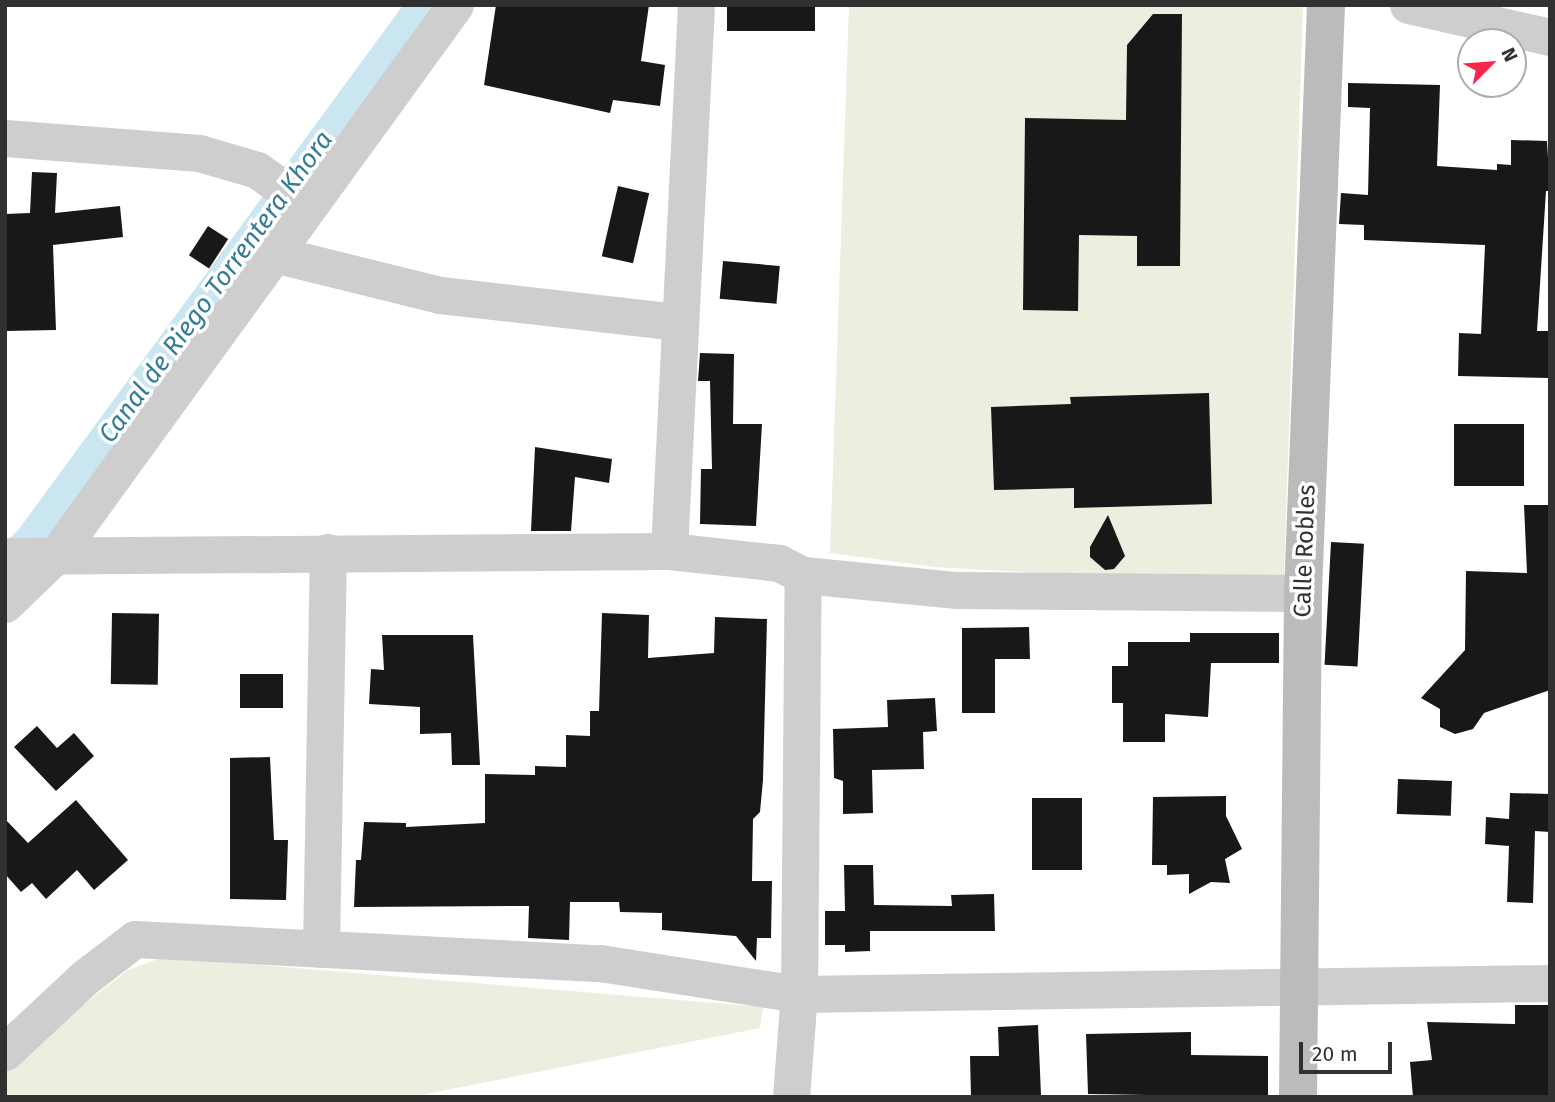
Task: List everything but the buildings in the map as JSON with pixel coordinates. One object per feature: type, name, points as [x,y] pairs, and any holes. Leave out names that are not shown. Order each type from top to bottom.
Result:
[{"type":"street","points":[[5,604],[56,555],[455,5]]},
{"type":"street","points":[[669,551],[678,322],[696,5]]},
{"type":"street","name":"Calle Robles","points":[[1298,1097],[1303,593],[1326,5]]},
{"type":"street","points":[[1408,5],[1550,37]]},
{"type":"street","points":[[5,138],[199,153],[257,170],[308,206]]},
{"type":"street","points":[[274,254],[440,295],[678,322]]},
{"type":"street","points":[[5,556],[669,551],[779,563],[803,575],[957,590],[1303,593]]},
{"type":"street","points":[[321,949],[327,552]]},
{"type":"street","points":[[791,1097],[799,994],[803,575]]},
{"type":"street","points":[[5,1052],[84,978],[135,939],[600,963],[799,994],[1550,983]]},
{"type":"green space","points":[[849,5],[1303,5],[1284,577],[1093,576],[935,567],[830,553]]},
{"type":"green space","points":[[164,957],[763,1007],[760,1028],[411,1097],[5,1097],[5,1073],[64,1020],[128,970]]},
{"type":"waterway","name":"Canal de Riego Torrentera Khora","points":[[5,565],[30,541],[423,5]]}]
